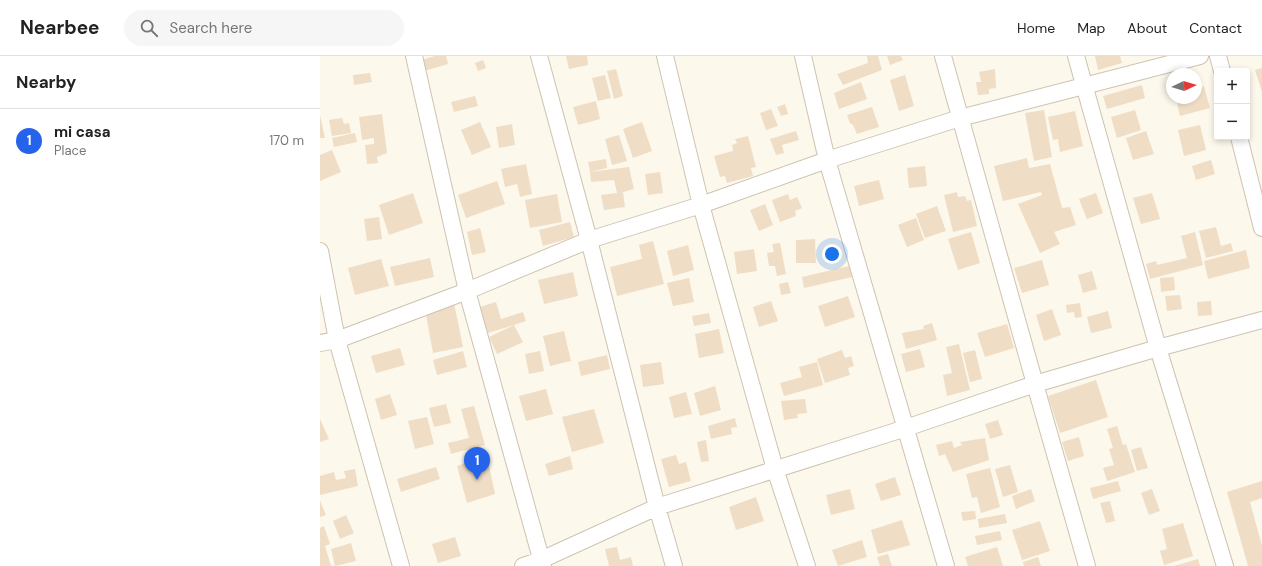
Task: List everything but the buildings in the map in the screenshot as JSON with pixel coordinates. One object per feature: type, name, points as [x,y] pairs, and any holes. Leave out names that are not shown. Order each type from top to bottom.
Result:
[{"type":"street","points":[[414,56],[468,291],[542,563]]},
{"type":"street","points":[[539,56],[589,240],[657,507],[674,566]]},
{"type":"street","points":[[665,56],[701,205],[775,469],[807,566]]},
{"type":"street","points":[[803,56],[827,160],[946,566]]},
{"type":"street","points":[[943,56],[1087,566]]},
{"type":"street","points":[[1076,56],[1158,348],[1225,566]]},
{"type":"street","points":[[320,343],[337,340],[468,291],[589,240],[701,205],[827,160],[960,118],[1200,56]]},
{"type":"street","points":[[1218,56],[1221,68]]},
{"type":"street","points":[[1240,140],[1262,228]]},
{"type":"street","points":[[320,251],[337,340],[401,566]]},
{"type":"street","points":[[523,566],[542,563],[657,507],[906,428],[1035,384],[1158,348],[1262,320]]},
{"type":"place","name":"mi casa","points":[[477,480]]}]
